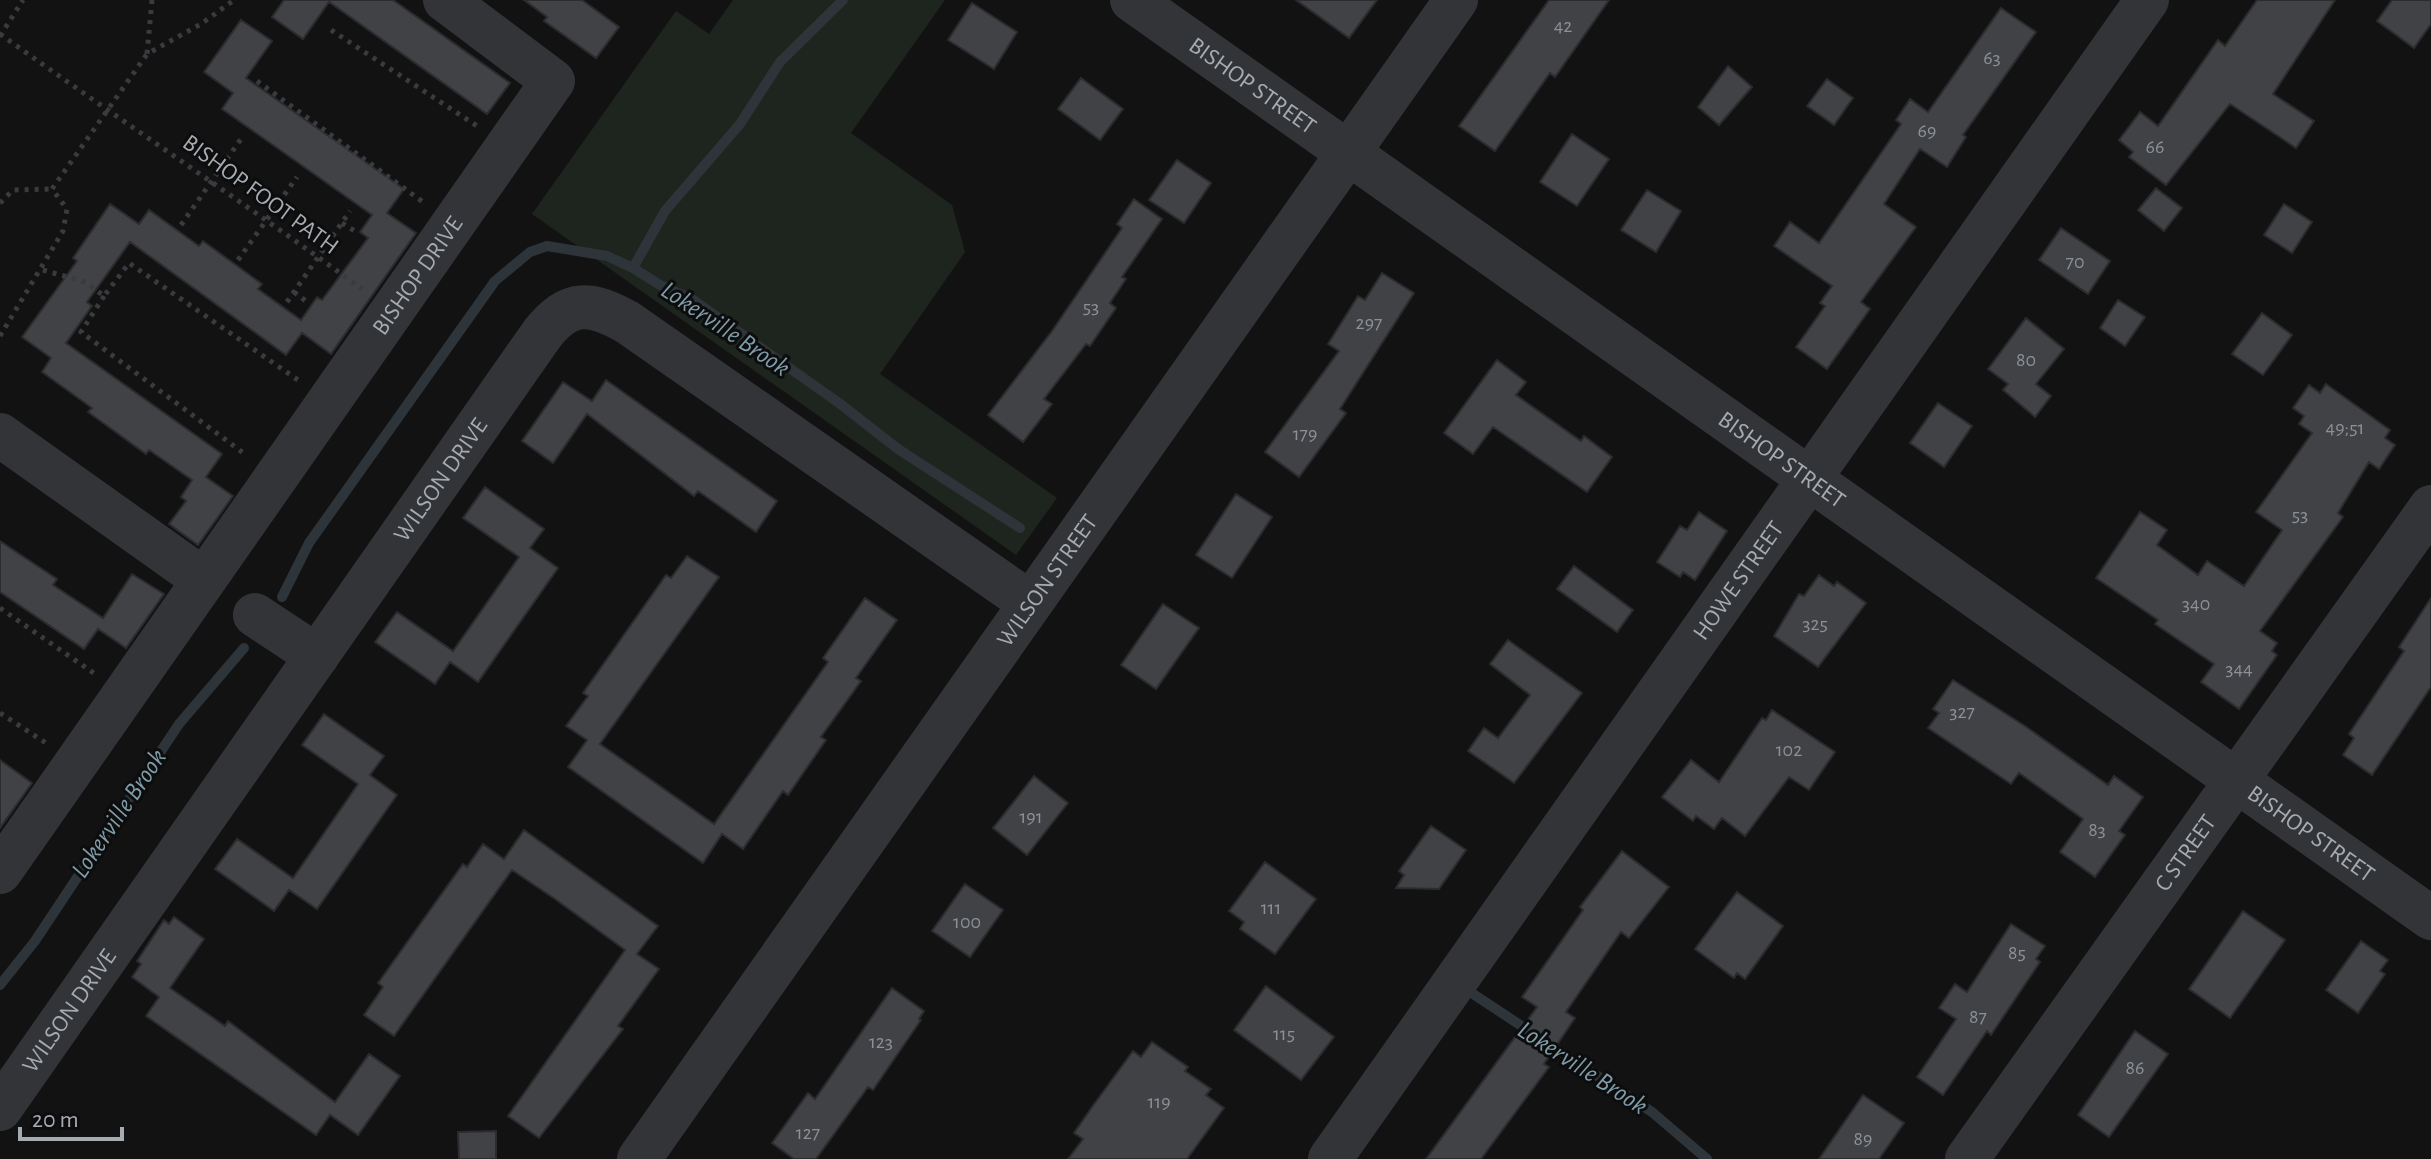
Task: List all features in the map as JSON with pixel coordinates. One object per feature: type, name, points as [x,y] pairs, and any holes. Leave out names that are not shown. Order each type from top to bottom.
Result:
[{"type":"street","name":"BISHOP DRIVE","points":[[0,872],[553,81],[445,0]]},
{"type":"street","name":"BISHOP STREET","points":[[1132,0],[2431,918]]},
{"type":"street","name":"WILSON STREET","points":[[639,1159],[1456,0]]},
{"type":"street","name":"HOWE STREET","points":[[1330,1159],[2147,0]]},
{"type":"street","name":"WILSON DRIVE","points":[[0,1109],[542,334],[568,309],[587,306],[627,322],[1030,603]]},
{"type":"street","points":[[0,435],[204,580]]},
{"type":"street","name":"C STREET","points":[[1967,1159],[2431,507]]},
{"type":"street","points":[[255,615],[317,656]]},
{"type":"path","points":[[0,35],[23,0]]},
{"type":"path","points":[[147,54],[152,0]]},
{"type":"path","points":[[52,189],[147,54],[201,24],[234,0]]},
{"type":"path","points":[[331,30],[507,146]]},
{"type":"path","name":"BISHOP FOOT PATH","points":[[0,35],[106,111],[212,180],[392,311]]},
{"type":"path","points":[[257,81],[452,224]]},
{"type":"path","points":[[181,225],[243,136]]},
{"type":"path","points":[[238,260],[297,177]]},
{"type":"path","points":[[0,203],[13,190],[52,189]]},
{"type":"path","points":[[0,336],[43,270],[63,231],[67,209],[52,189]]},
{"type":"path","points":[[287,302],[350,211]]},
{"type":"path","points":[[342,223],[358,233]]},
{"type":"path","points":[[276,477],[81,332],[104,296],[129,263],[329,401]]},
{"type":"path","points":[[43,270],[85,282],[104,296]]},
{"type":"path","points":[[294,292],[307,302]]},
{"type":"path","points":[[0,608],[124,694]]},
{"type":"path","points":[[0,713],[76,763]]},
{"type":"shaded area","points":[[733,0],[945,0],[851,133],[952,205],[965,252],[880,374],[1057,498],[1016,555],[532,214],[676,11],[709,34]]},
{"type":"building","points":[[284,0],[393,0],[510,83],[487,114],[329,2],[303,39],[272,17]]},
{"type":"building","points":[[524,0],[582,0],[619,27],[596,58],[544,21],[547,17]]},
{"type":"building","points":[[1296,0],[1377,0],[1349,38]]},
{"type":"building","points":[[1549,0],[1609,0],[1555,77],[1550,73],[1495,151],[1459,126]]},
{"type":"building","points":[[2257,0],[2335,0],[2273,94],[2314,121],[2296,148],[2230,104],[2166,185],[2129,157],[2133,152],[2119,140],[2140,112],[2158,126],[2218,40],[2225,46]]},
{"type":"building","points":[[2392,0],[2431,0],[2431,24],[2414,48],[2377,21]]},
{"type":"building","points":[[972,3],[1017,32],[994,69],[948,40]]},
{"type":"building","points":[[2001,8],[2036,32],[1963,135],[1966,137],[1947,167],[1920,149],[1884,204],[1916,227],[1861,302],[1870,309],[1827,369],[1796,347],[1825,306],[1820,303],[1832,286],[1774,246],[1790,222],[1819,243],[1901,124],[1896,120],[1910,99],[1928,112]]},
{"type":"building","points":[[241,20],[272,41],[246,78],[404,189],[387,213],[416,233],[331,354],[302,333],[286,355],[130,242],[87,302],[92,306],[66,343],[222,454],[206,477],[233,496],[198,545],[169,524],[186,501],[181,497],[192,480],[149,450],[146,454],[88,412],[92,408],[42,372],[51,358],[22,337],[77,261],[73,258],[110,204],[139,224],[149,210],[199,246],[203,241],[262,284],[258,289],[301,320],[317,297],[322,300],[368,238],[360,232],[372,215],[222,109],[233,93],[204,72]]},
{"type":"building","points":[[1728,66],[1752,87],[1719,125],[1698,107]]},
{"type":"building","points":[[1081,78],[1123,109],[1100,140],[1058,109]]},
{"type":"building","points":[[1827,79],[1853,98],[1834,125],[1807,106]]},
{"type":"building","points":[[1572,134],[1609,159],[1577,206],[1540,182]]},
{"type":"building","points":[[1177,160],[1211,183],[1184,223],[1149,200]]},
{"type":"building","points":[[2156,188],[2182,208],[2164,231],[2138,210]]},
{"type":"building","points":[[1647,190],[1681,211],[1656,252],[1621,230]]},
{"type":"building","points":[[1134,199],[1162,219],[1122,277],[1126,279],[1110,303],[1116,308],[1090,346],[1086,344],[1044,399],[1052,404],[1023,442],[988,415],[1052,331],[1122,228],[1117,224]]},
{"type":"building","points":[[2284,204],[2312,222],[2292,253],[2264,235]]},
{"type":"building","points":[[2061,228],[2110,261],[2088,294],[2039,260]]},
{"type":"building","points":[[1382,273],[1414,293],[1340,409],[1346,413],[1299,477],[1265,452],[1339,351],[1328,344],[1358,296],[1365,300]]},
{"type":"building","points":[[2118,300],[2145,317],[2125,346],[2100,328]]},
{"type":"building","points":[[2262,313],[2292,335],[2263,375],[2232,354]]},
{"type":"building","points":[[2026,318],[2064,349],[2036,384],[2051,396],[2035,417],[2003,390],[2008,384],[1988,369]]},
{"type":"building","points":[[1497,360],[1526,382],[1516,395],[1581,441],[1584,436],[1612,457],[1587,492],[1493,427],[1473,454],[1444,433]]},
{"type":"building","points":[[606,380],[777,501],[756,532],[698,491],[694,496],[587,414],[553,463],[522,441],[563,382],[592,401]]},
{"type":"building","points":[[2326,384],[2390,430],[2385,438],[2395,445],[2379,469],[2369,462],[2338,513],[2343,517],[2260,631],[2277,643],[2272,651],[2277,655],[2239,709],[2201,682],[2214,664],[2155,624],[2158,620],[2096,578],[2140,512],[2167,530],[2157,545],[2198,575],[2207,561],[2244,586],[2282,530],[2256,512],[2312,433],[2299,424],[2304,416],[2293,408],[2309,385],[2320,393]]},
{"type":"building","points":[[1938,403],[1972,426],[1944,467],[1910,443]]},
{"type":"building","points":[[485,487],[544,529],[530,548],[558,568],[478,682],[450,662],[435,684],[375,642],[397,612],[453,651],[519,557],[463,518]]},
{"type":"building","points":[[1236,494],[1272,517],[1232,578],[1196,555]]},
{"type":"building","points":[[1699,512],[1727,531],[1695,580],[1683,572],[1680,577],[1657,562],[1680,526],[1687,530]]},
{"type":"building","points":[[0,541],[57,579],[53,585],[103,618],[132,574],[164,594],[126,648],[98,629],[84,649],[0,592]]},
{"type":"building","points":[[687,556],[719,577],[600,744],[714,824],[828,662],[823,658],[865,598],[897,620],[856,678],[861,681],[821,737],[826,740],[788,795],[783,791],[743,849],[722,834],[703,863],[568,767],[587,740],[566,726],[588,696],[583,693],[666,575],[671,578]]},
{"type":"building","points":[[1574,566],[1633,610],[1617,632],[1557,589]]},
{"type":"building","points":[[1819,575],[1834,586],[1837,582],[1866,603],[1818,667],[1774,636],[1799,594],[1804,596]]},
{"type":"building","points":[[2431,598],[2431,687],[2372,775],[2343,755],[2354,738],[2349,734],[2404,651],[2399,647]]},
{"type":"building","points":[[1163,604],[1199,628],[1156,689],[1121,665]]},
{"type":"building","points":[[1508,640],[1582,693],[1514,783],[1468,751],[1484,728],[1498,738],[1530,695],[1490,664]]},
{"type":"building","points":[[1953,680],[2108,785],[2114,776],[2143,797],[2119,831],[2125,835],[2095,877],[2060,852],[2083,819],[2019,773],[2011,784],[1928,728],[1939,713],[1933,709]]},
{"type":"building","points":[[1772,710],[1835,752],[1809,790],[1789,777],[1745,836],[1722,818],[1714,829],[1696,816],[1693,821],[1662,797],[1691,760],[1719,782],[1762,718],[1766,720]]},
{"type":"building","points":[[324,714],[384,756],[370,775],[397,795],[317,909],[289,890],[274,911],[215,869],[237,839],[293,878],[358,784],[302,745]]},
{"type":"building","points":[[0,760],[32,783],[0,828]]},
{"type":"building","points":[[1034,776],[1068,803],[1027,855],[993,828]]},
{"type":"building","points":[[1431,826],[1466,850],[1439,889],[1396,888],[1404,875],[1399,871]]},
{"type":"building","points":[[524,830],[658,926],[637,954],[659,969],[618,1026],[623,1029],[539,1138],[508,1116],[625,950],[555,899],[512,870],[394,1036],[364,1015],[383,987],[378,983],[463,864],[467,867],[483,844],[504,859]]},
{"type":"building","points":[[1622,851],[1669,887],[1629,938],[1621,932],[1566,1012],[1575,1018],[1544,1064],[1549,1067],[1481,1159],[1426,1159],[1537,1007],[1522,997],[1583,910],[1580,907]]},
{"type":"building","points":[[1265,862],[1316,899],[1275,954],[1240,929],[1244,922],[1229,911]]},
{"type":"building","points":[[965,884],[1003,910],[970,957],[932,931]]},
{"type":"building","points":[[1737,892],[1783,926],[1745,979],[1737,973],[1734,978],[1695,949]]},
{"type":"building","points":[[2243,911],[2285,940],[2230,1018],[2189,989]]},
{"type":"building","points":[[174,917],[204,939],[170,988],[225,1026],[228,1021],[335,1102],[369,1054],[400,1076],[358,1135],[330,1115],[316,1135],[146,1016],[159,997],[132,977],[141,964],[137,961],[164,920],[169,924]]},
{"type":"building","points":[[2011,924],[2045,946],[2036,959],[2040,962],[1991,1035],[1987,1031],[1943,1095],[1917,1077],[1956,1019],[1939,1008],[1955,984],[1967,992]]},
{"type":"building","points":[[2361,941],[2388,960],[2380,971],[2385,974],[2358,1013],[2326,990]]},
{"type":"building","points":[[1266,986],[1334,1037],[1301,1080],[1234,1030]]},
{"type":"building","points":[[892,988],[924,1011],[921,1020],[873,1090],[868,1087],[816,1159],[794,1159],[772,1143],[808,1093],[815,1099]]},
{"type":"building","points":[[2135,1031],[2168,1054],[2109,1137],[2078,1115]]},
{"type":"building","points":[[1152,1042],[1188,1067],[1185,1071],[1211,1089],[1206,1095],[1224,1108],[1187,1159],[1068,1159],[1083,1139],[1074,1133],[1092,1107],[1133,1051],[1141,1057]]},
{"type":"building","points":[[1863,1095],[1904,1123],[1879,1159],[1819,1159]]},
{"type":"building","points":[[496,1131],[496,1159],[459,1159],[458,1132]]},
{"type":"waterway","points":[[633,268],[665,211],[740,124],[780,62],[843,0]]},
{"type":"waterway","name":"Lokerville Brook","points":[[282,597],[309,543],[495,281],[530,252],[547,246],[607,256],[692,299],[839,403],[898,449],[1020,528]]},
{"type":"waterway","name":"Lokerville Brook","points":[[0,985],[35,941],[179,724],[244,648]]},
{"type":"waterway","name":"Lokerville Brook","points":[[1464,988],[1652,1112],[1707,1159]]}]
